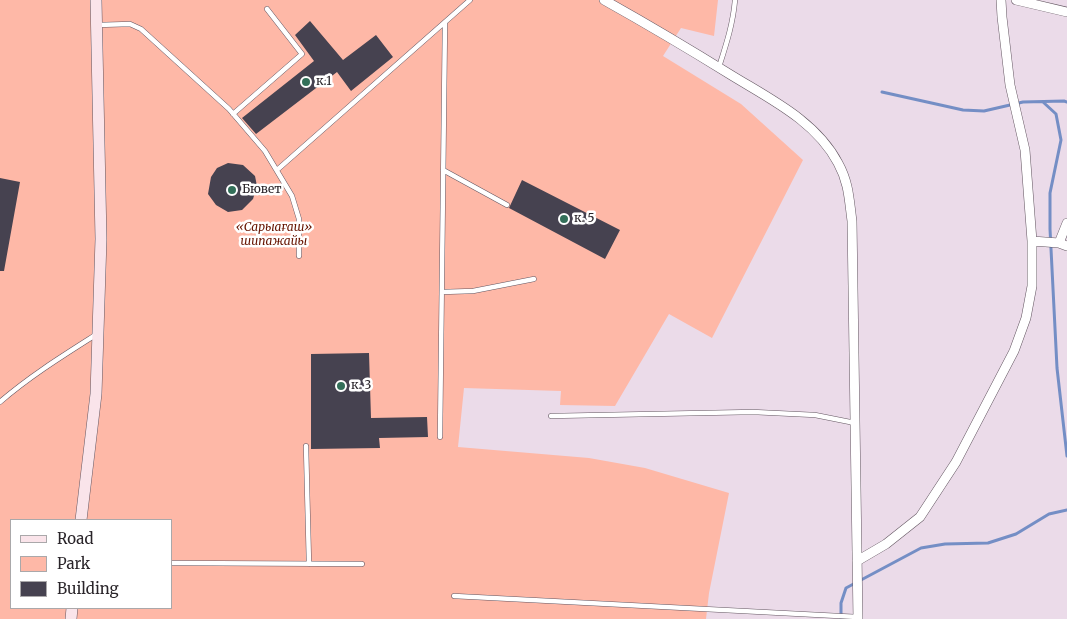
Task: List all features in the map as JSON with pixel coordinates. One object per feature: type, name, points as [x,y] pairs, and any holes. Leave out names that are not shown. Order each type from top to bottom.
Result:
[{"type":"main road","points":[[81,519],[96,394],[101,240],[96,0]]},
{"type":"street","points":[[604,0],[673,39],[797,116],[822,140],[837,162],[847,182],[852,222],[858,618]]},
{"type":"street","points":[[857,561],[886,544],[920,517],[956,462],[1014,351],[1026,318],[1032,286],[1032,241],[1025,150],[1010,85],[1001,0]]},
{"type":"street","points":[[1016,0],[1067,12]]},
{"type":"street","points":[[1032,241],[1063,245],[1067,223]]},
{"type":"lane","points":[[277,170],[470,0]]},
{"type":"lane","points":[[719,67],[728,40],[735,0]]},
{"type":"lane","points":[[233,114],[302,54],[267,9]]},
{"type":"lane","points":[[440,437],[445,22]]},
{"type":"lane","points":[[97,25],[130,24],[141,28],[233,114],[265,150],[292,196],[299,219],[299,256]]},
{"type":"lane","points":[[443,170],[507,205]]},
{"type":"lane","points":[[442,292],[474,291],[534,279]]},
{"type":"lane","points":[[0,402],[17,387],[98,334]]},
{"type":"lane","points":[[551,416],[753,412],[815,415],[855,423]]},
{"type":"lane","points":[[306,446],[309,564]]},
{"type":"lane","points":[[172,563],[362,564]]},
{"type":"lane","points":[[454,596],[858,618]]},
{"type":"green space","name":"«Сарыағаш» шипажайы","points":[[0,0],[718,0],[714,36],[681,28],[663,56],[741,104],[803,160],[712,338],[669,314],[615,406],[560,405],[561,391],[464,388],[458,447],[589,458],[645,468],[729,493],[709,593],[706,619],[0,619]]},
{"type":"building","name":"к.1","points":[[310,21],[343,60],[376,35],[393,57],[351,91],[337,72],[256,134],[242,118],[314,61],[295,35]]},
{"type":"building","name":"Бювет","points":[[228,163],[243,165],[255,176],[257,186],[253,199],[242,210],[228,212],[216,205],[208,194],[211,177],[217,168]]},
{"type":"building","points":[[0,178],[20,182],[4,271],[0,271]]},
{"type":"building","name":"к. 5","points":[[522,180],[620,230],[605,259],[509,208]]},
{"type":"building","name":"к. 3","points":[[369,353],[371,418],[427,417],[428,437],[379,438],[380,448],[311,449],[311,354]]},
{"type":"waterway","points":[[882,92],[963,110],[984,111],[1023,102],[1067,102]]},
{"type":"waterway","points":[[1043,102],[1056,114],[1061,140],[1050,193],[1050,229],[1057,368],[1067,456]]},
{"type":"waterway","points":[[841,619],[841,603],[846,588],[921,548],[945,544],[988,543],[1016,534],[1049,514],[1067,510]]},
{"type":"place","name":"к.1","points":[[306,82]]},
{"type":"place","name":"Бювет","points":[[232,190]]},
{"type":"place","name":"к. 5","points":[[564,219]]},
{"type":"place","name":"к. 3","points":[[341,386]]}]
